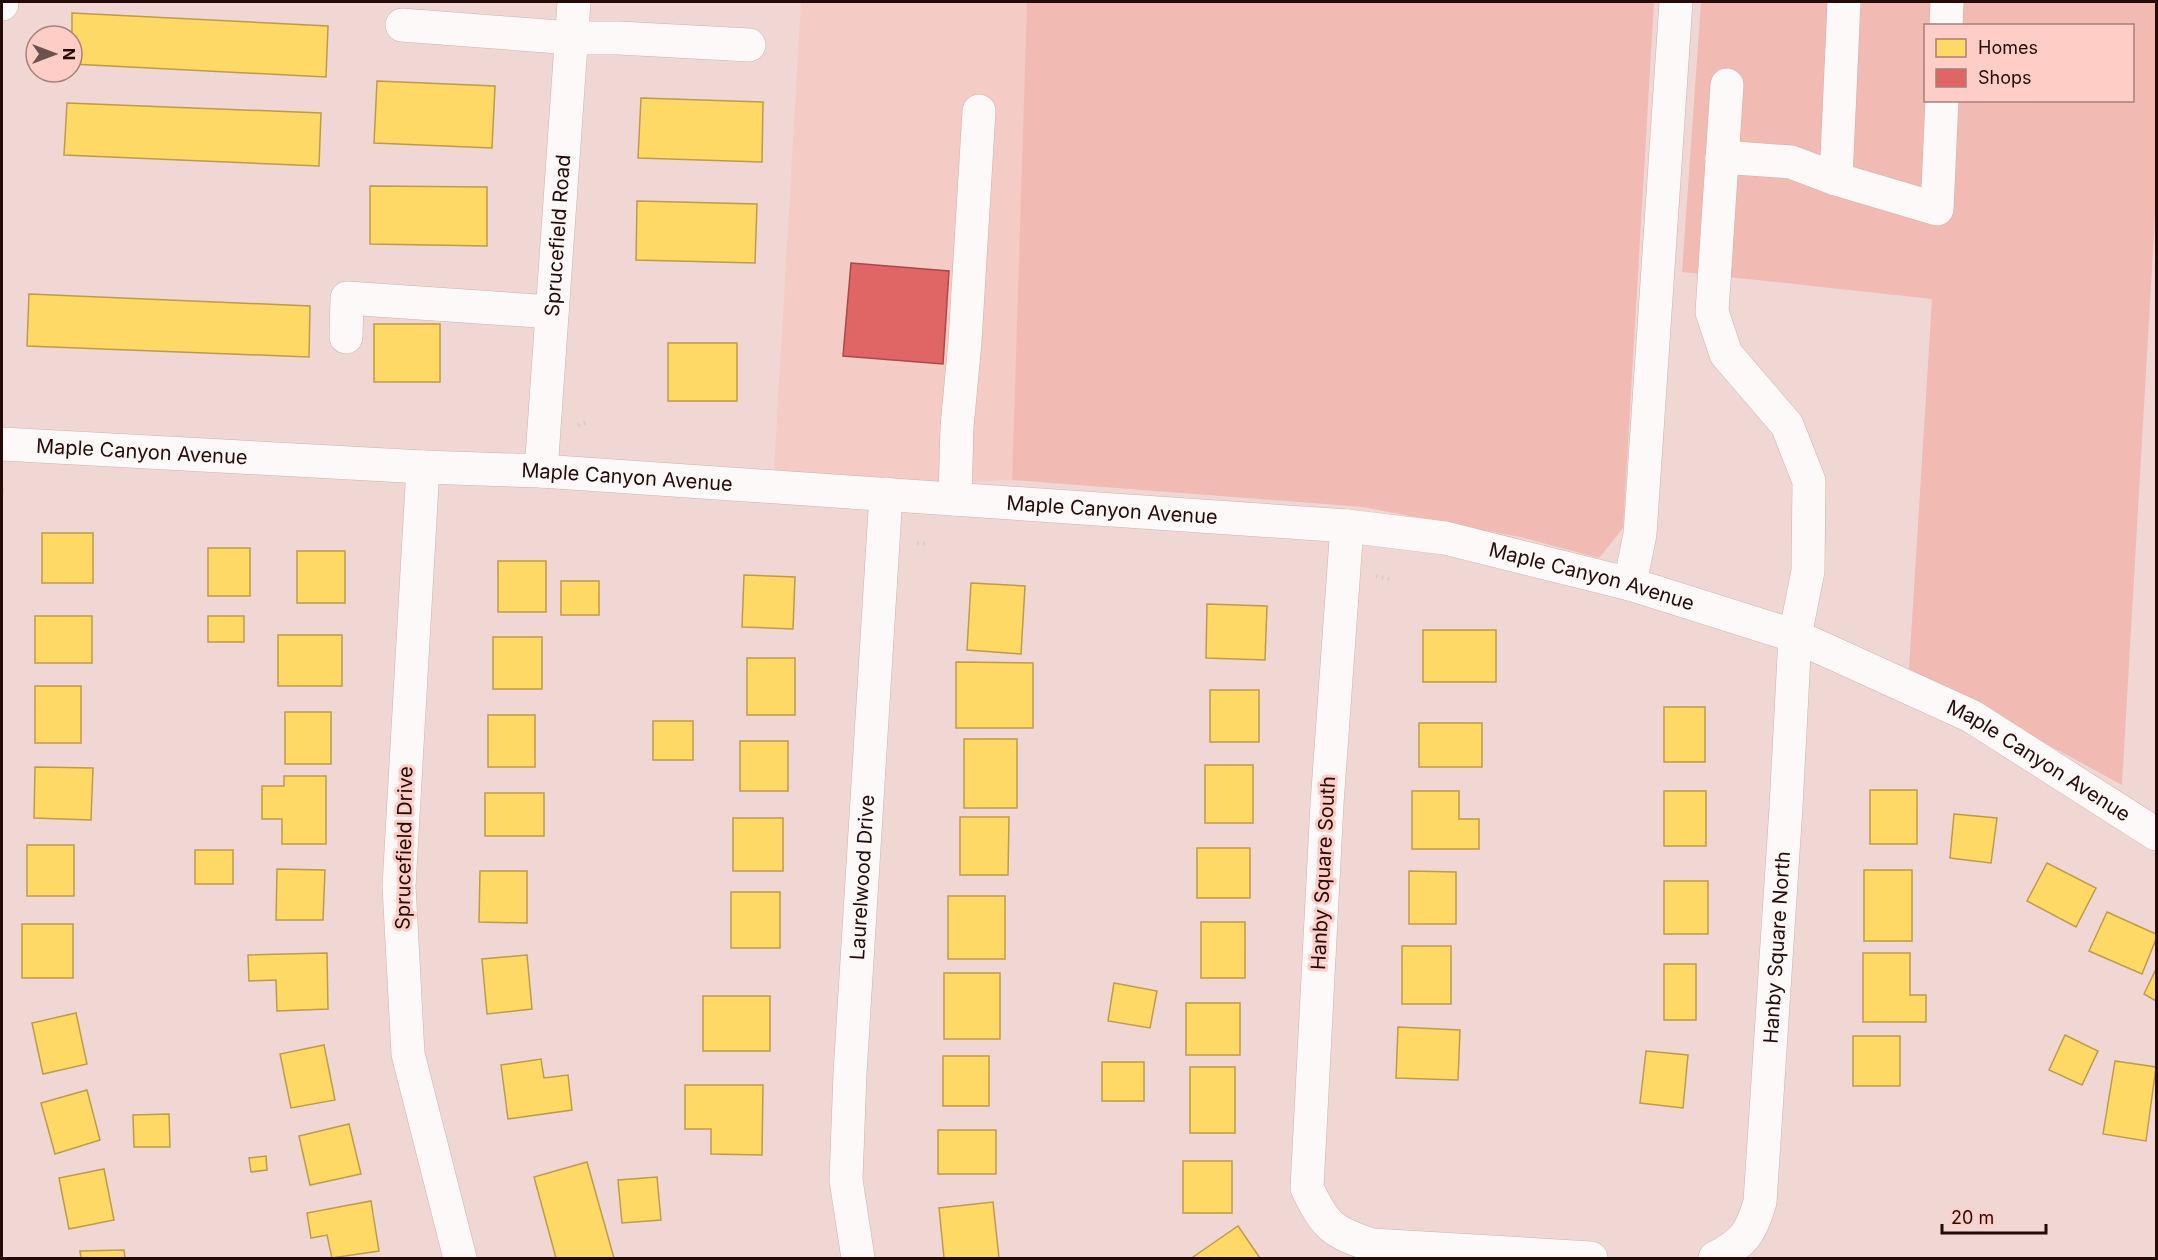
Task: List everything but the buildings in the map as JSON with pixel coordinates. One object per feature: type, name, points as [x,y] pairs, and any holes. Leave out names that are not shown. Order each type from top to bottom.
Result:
[{"type":"street","name":"Sprucefield Road","points":[[542,471],[574,2]]},
{"type":"street","points":[[1630,584],[1641,534],[1676,2]]},
{"type":"street","points":[[1836,179],[1844,2]]},
{"type":"street","points":[[1946,24],[1947,2]]},
{"type":"street","points":[[402,25],[572,38],[619,38],[749,45]]},
{"type":"street","name":"Hanby Square North","points":[[1724,1254],[1752,1228],[1760,1202],[1795,636],[1808,571],[1809,481],[1786,425],[1725,354],[1712,312],[1727,85]]},
{"type":"street","points":[[1722,158],[1791,162],[1836,179],[1937,209],[1942,102]]},
{"type":"street","points":[[955,499],[957,427],[965,342],[979,111]]},
{"type":"street","points":[[346,337],[347,298],[552,312]]},
{"type":"street","name":"Maple Canyon Avenue","points":[[2,444],[423,467],[542,471],[1347,526],[1445,538],[1630,584],[1795,636],[1971,716],[2157,834]]},
{"type":"street","name":"Sprucefield Drive","points":[[423,467],[399,886],[408,1054],[460,1258]]},
{"type":"street","name":"Laurelwood Drive","points":[[858,1258],[846,1180],[886,494]]},
{"type":"street","name":"Hanby Square South","points":[[1347,526],[1327,804],[1307,1188],[1320,1217],[1344,1236],[1372,1245],[1591,1258]]},
{"type":"path","points":[[1372,575],[1393,579]]},
{"type":"shaded area","points":[[801,2],[1027,2],[1012,480],[773,488]]},
{"type":"shaded area","points":[[1027,2],[1654,2],[1623,528],[1599,558],[1520,537],[1363,507],[1012,480]]},
{"type":"shaded area","points":[[1701,2],[2156,2],[2156,200],[2122,785],[1909,669],[1932,299],[1682,272]]}]
